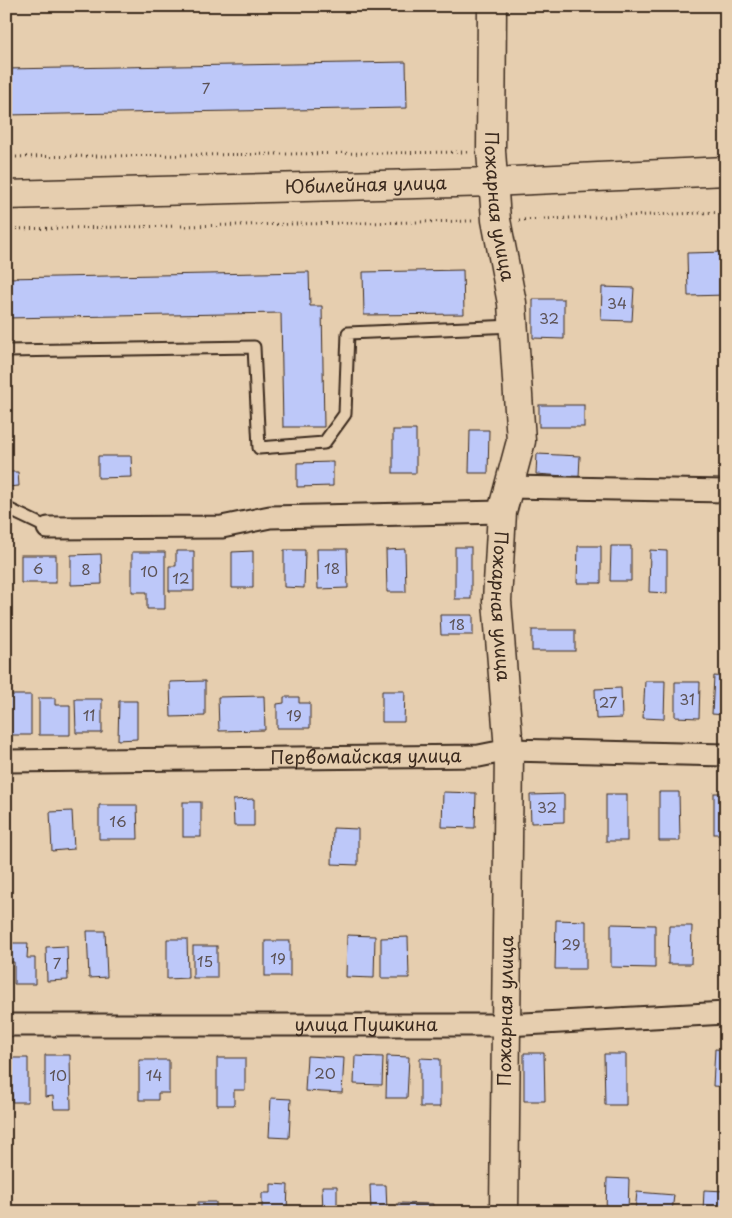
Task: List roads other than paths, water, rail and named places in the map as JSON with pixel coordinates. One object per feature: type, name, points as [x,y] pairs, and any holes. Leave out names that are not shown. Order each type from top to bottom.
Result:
[{"type":"street","name":"Пожарная улица","points":[[492,6],[491,151],[493,182],[496,220],[512,303],[522,441],[502,512],[497,600],[509,750],[504,1212]]},
{"type":"street","name":"Юбилейная улица","points":[[6,195],[493,182],[726,171]]},
{"type":"street","points":[[509,486],[726,491]]},
{"type":"street","points":[[48,528],[222,527],[270,517],[502,512]]},
{"type":"street","name":"Первомайская улица","points":[[6,761],[479,756],[509,750],[726,755]]},
{"type":"street","name":"улица Пушкина","points":[[6,1025],[506,1025],[726,1013]]},
{"type":"lane","points":[[6,350],[254,347],[260,448],[324,443],[345,414],[348,333],[514,326]]},
{"type":"lane","points":[[6,508],[48,528]]}]
